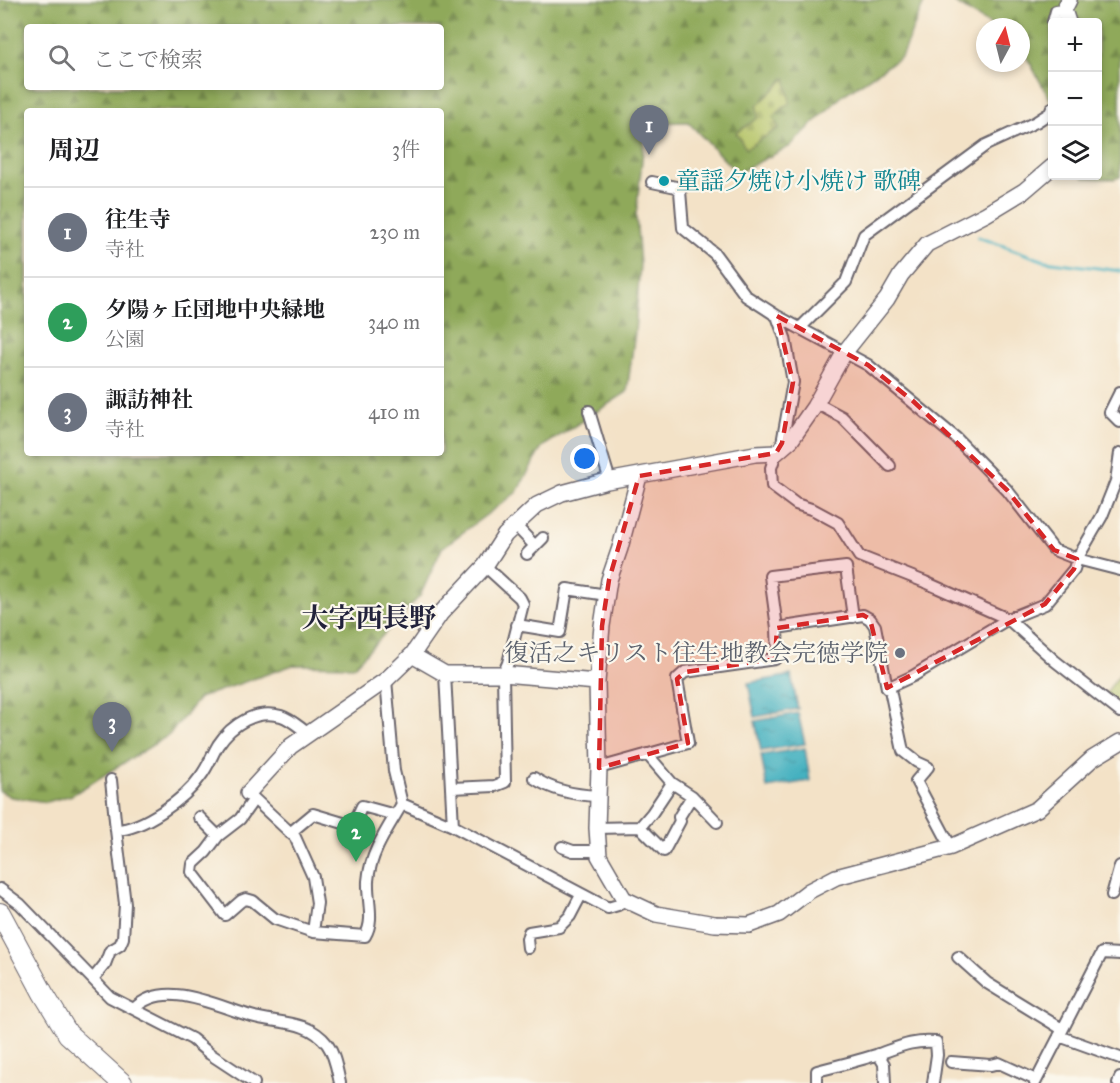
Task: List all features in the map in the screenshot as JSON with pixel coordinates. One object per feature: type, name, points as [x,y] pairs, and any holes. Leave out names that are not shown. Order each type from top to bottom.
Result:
[{"type":"highway","points":[[0,913],[68,1034],[122,1083]]},
{"type":"street","points":[[1054,18],[1056,11],[1067,11]]},
{"type":"street","points":[[800,328],[846,282],[864,235],[986,146],[1048,114]]},
{"type":"street","points":[[386,680],[394,771],[402,804],[376,849],[368,880],[370,927],[365,936],[313,932],[275,919],[253,901],[246,899],[225,915],[192,872],[193,864],[218,836],[240,819],[251,796],[291,746],[386,680],[412,655],[441,613],[485,566],[505,535],[537,505],[562,493],[610,481],[755,454],[776,453],[791,440],[816,403],[844,353],[887,298],[901,275],[927,244],[986,214],[1024,191],[1048,171]]},
{"type":"street","points":[[652,182],[676,187],[680,191],[683,228],[715,254],[746,296],[868,365],[956,438],[1007,490],[1054,550],[1077,559],[1120,570]]},
{"type":"street","points":[[777,315],[785,338],[793,382],[782,443],[771,468],[772,486],[796,504],[830,517],[838,523],[859,556],[1008,619],[1054,661],[1120,712]]},
{"type":"street","points":[[1120,392],[1110,412],[1120,422]]},
{"type":"street","points":[[816,403],[842,417],[890,466]]},
{"type":"street","points":[[590,411],[610,481]]},
{"type":"street","points":[[887,688],[913,676],[1008,619],[1045,604],[1074,569],[1077,559],[1102,516],[1116,481],[1120,453]]},
{"type":"street","points":[[639,476],[609,580],[597,682],[599,856],[624,899],[656,914],[715,924],[749,925],[779,914],[809,891],[836,877],[951,847],[1037,809],[1092,759],[1120,742]]},
{"type":"street","points":[[515,525],[535,546]]},
{"type":"street","points":[[452,788],[495,786],[505,782],[503,674],[523,604],[520,598],[485,566]]},
{"type":"street","points":[[599,768],[688,743],[677,679],[685,672],[775,659],[778,654],[777,628],[770,576],[846,567],[853,617]]},
{"type":"street","points":[[518,625],[560,632],[567,589],[607,595]]},
{"type":"street","points":[[777,628],[864,615],[870,619],[874,626],[903,751],[928,767],[916,781],[951,847]]},
{"type":"street","points":[[412,655],[445,674],[503,674],[597,682]]},
{"type":"street","points":[[445,674],[453,826]]},
{"type":"street","points":[[116,830],[128,830],[158,814],[179,797],[200,778],[219,744],[237,724],[265,713],[283,717],[309,734]]},
{"type":"street","points":[[647,754],[672,783],[692,796],[717,822]]},
{"type":"street","points":[[534,778],[545,785],[563,791],[578,795],[598,796]]},
{"type":"street","points":[[93,979],[105,964],[110,951],[120,945],[123,938],[125,904],[111,780]]},
{"type":"street","points":[[597,828],[640,826],[652,813],[672,783]]},
{"type":"street","points":[[251,796],[295,837],[313,877],[317,903],[313,932]]},
{"type":"street","points":[[640,826],[664,851],[680,821],[679,817],[692,796]]},
{"type":"street","points":[[402,804],[453,826],[608,908],[618,905],[624,899]]},
{"type":"street","points":[[290,832],[313,814],[350,825],[355,821],[362,806],[395,814]]},
{"type":"street","points":[[199,817],[218,836]]},
{"type":"street","points":[[562,847],[573,851],[599,851]]},
{"type":"street","points":[[1112,895],[1120,866]]},
{"type":"street","points":[[0,889],[20,904],[110,997],[192,1039],[210,1054],[254,1083]]},
{"type":"street","points":[[528,948],[527,939],[530,932],[559,927],[570,916],[581,895]]},
{"type":"street","points":[[951,1062],[999,1063],[1035,1082],[1102,953],[1120,954]]},
{"type":"street","points":[[958,957],[987,983],[1060,1032],[1120,1058]]},
{"type":"street","points":[[134,1009],[141,1001],[153,997],[186,997],[202,999],[253,1017],[298,1024],[327,1043],[340,1083]]},
{"type":"street","points":[[817,1083],[817,1071],[878,1054],[906,1043],[924,1041],[936,1042],[937,1055],[933,1083]]},
{"type":"street","points":[[878,1054],[884,1065],[885,1083]]},
{"type":"street","points":[[1118,1083],[1120,1078]]},
{"type":"highlighted area","points":[[777,316],[868,365],[913,401],[1007,490],[1054,550],[1077,559],[1074,569],[1045,604],[887,688],[870,619],[863,615],[777,628],[775,659],[685,672],[677,679],[688,743],[599,768],[602,626],[609,580],[639,476],[776,453],[782,443],[793,382]]},
{"type":"green space","points":[[0,0],[925,0],[901,57],[843,95],[789,147],[737,173],[688,122],[646,123],[636,216],[640,264],[635,332],[627,392],[542,447],[517,492],[442,548],[420,596],[354,666],[293,665],[199,698],[169,735],[72,795],[47,802],[11,797],[0,791]]},
{"type":"green space","points":[[950,0],[1120,0],[1120,177],[1102,179],[1102,18],[1048,18],[1048,96],[1030,63],[1030,18],[979,18]]},
{"type":"green space","points":[[786,78],[790,102],[773,117],[779,128],[746,149],[736,133],[758,118],[757,106]]},
{"type":"green space","points":[[1120,673],[1120,707],[1104,696]]},
{"type":"water","points":[[791,675],[798,709],[755,717],[748,683]]},
{"type":"water","points":[[798,713],[805,744],[761,751],[755,721]]},
{"type":"water","points":[[805,748],[810,781],[767,788],[761,755]]},
{"type":"waterway","points":[[978,237],[1045,261],[1120,271]]},
{"type":"place","name":"往生寺","points":[[649,155]]},
{"type":"place","name":"童謡夕焼け小焼け 歌碑","points":[[664,181]]},
{"type":"place","name":"復活之キリスト往生地教会完徳学院","points":[[900,653]]},
{"type":"place","name":"諏訪神社","points":[[112,752]]},
{"type":"place","name":"夕陽ヶ丘団地中央緑地","points":[[356,862]]},
{"type":"district","name":"大字西長野","points":[[369,617]]}]
